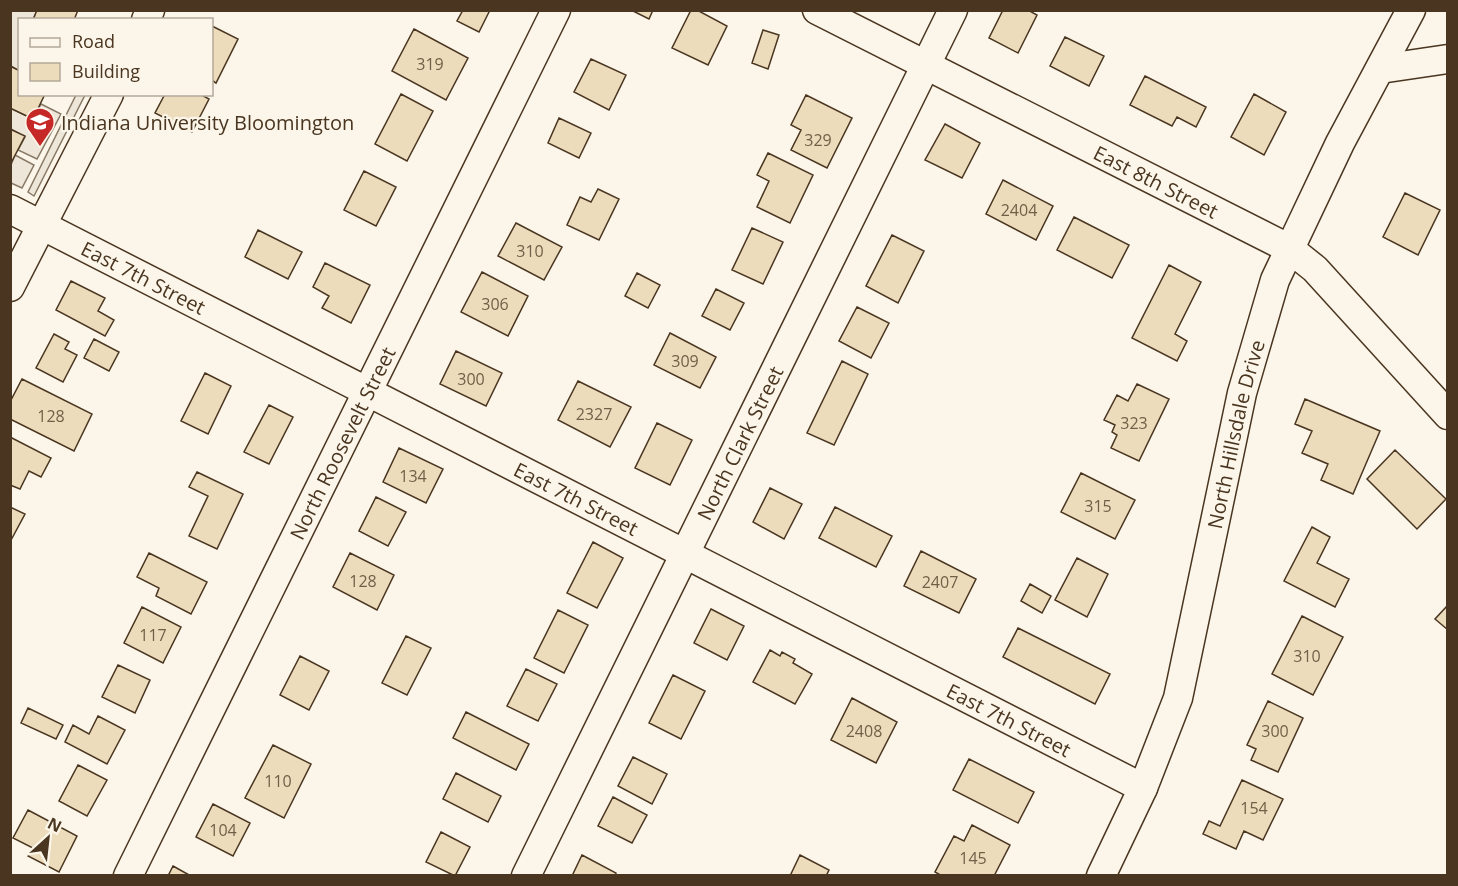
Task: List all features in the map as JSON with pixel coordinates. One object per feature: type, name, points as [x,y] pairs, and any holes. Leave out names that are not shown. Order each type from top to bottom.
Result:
[{"type":"street","name":"North Roosevelt Street","points":[[128,876],[556,10]]},
{"type":"street","name":"East 8th Street","points":[[817,10],[1290,249],[1315,269],[1448,415]]},
{"type":"street","name":"North Clark Street","points":[[526,876],[953,10]]},
{"type":"street","name":"North Hillsdale Drive","points":[[1101,876],[1143,788],[1178,698],[1242,393],[1275,280],[1340,143],[1411,10]]},
{"type":"street","points":[[1380,69],[1448,59]]},
{"type":"street","points":[[10,287],[41,225],[53,208],[108,96]]},
{"type":"street","name":"East 7th Street","points":[[10,209],[1143,788]]},
{"type":"shaded area","points":[[10,11],[37,11],[34,18],[18,18],[18,70],[11,66]]},
{"type":"shaded area","points":[[76,96],[84,96],[34,196],[28,192]]},
{"type":"shaded area","points":[[41,104],[61,114],[37,159],[18,150],[25,137],[11,129],[10,108],[33,119]]},
{"type":"shaded area","points":[[15,155],[34,165],[22,188],[11,183],[11,165]]},
{"type":"building","points":[[37,10],[78,10],[75,18],[34,18]]},
{"type":"building","points":[[463,10],[490,10],[479,32],[457,21]]},
{"type":"building","points":[[631,10],[653,10],[649,19]]},
{"type":"building","points":[[691,10],[697,10],[727,26],[708,65],[672,48]]},
{"type":"building","points":[[1003,10],[1028,10],[1037,15],[1018,53],[989,38]]},
{"type":"building","points":[[213,26],[238,39],[216,83],[213,81]]},
{"type":"building","points":[[414,29],[468,58],[446,100],[392,71]]},
{"type":"building","points":[[763,30],[779,35],[768,69],[752,63]]},
{"type":"building","points":[[1065,37],[1104,56],[1089,86],[1050,66]]},
{"type":"building","points":[[591,59],[626,75],[609,110],[574,92]]},
{"type":"building","points":[[10,66],[18,70],[18,96],[44,96],[33,119],[10,108]]},
{"type":"building","points":[[1145,76],[1206,107],[1196,127],[1177,117],[1172,126],[1130,105]]},
{"type":"building","points":[[401,94],[433,111],[407,161],[375,144]]},
{"type":"building","points":[[1254,94],[1286,112],[1264,155],[1231,137]]},
{"type":"building","points":[[806,95],[852,118],[827,168],[791,150],[801,130],[791,125]]},
{"type":"building","points":[[164,96],[204,96],[209,99],[192,132],[155,113]]},
{"type":"building","points":[[559,118],[591,133],[579,158],[548,143]]},
{"type":"building","points":[[945,124],[980,143],[962,178],[925,160]]},
{"type":"building","points":[[10,129],[25,136],[10,165]]},
{"type":"building","points":[[768,153],[813,175],[790,223],[757,207],[769,181],[757,175]]},
{"type":"building","points":[[364,171],[396,187],[376,226],[344,210]]},
{"type":"building","points":[[1003,180],[1053,206],[1036,240],[986,214]]},
{"type":"building","points":[[598,189],[619,199],[599,240],[567,225],[580,197],[591,202]]},
{"type":"building","points":[[1405,193],[1440,210],[1418,255],[1383,237]]},
{"type":"building","points":[[1074,217],[1129,245],[1112,278],[1057,250]]},
{"type":"building","points":[[516,223],[562,247],[544,280],[498,256]]},
{"type":"building","points":[[752,228],[783,242],[763,284],[732,270]]},
{"type":"building","points":[[258,230],[302,252],[288,279],[245,257]]},
{"type":"building","points":[[892,235],[924,251],[898,303],[866,286]]},
{"type":"building","points":[[325,263],[370,285],[351,323],[322,308],[329,296],[313,287]]},
{"type":"building","points":[[1169,265],[1201,282],[1175,334],[1187,341],[1177,361],[1132,338]]},
{"type":"building","points":[[482,272],[528,296],[508,336],[461,312]]},
{"type":"building","points":[[637,273],[660,285],[648,308],[625,296]]},
{"type":"building","points":[[71,281],[105,298],[98,311],[114,320],[105,336],[56,310]]},
{"type":"building","points":[[716,289],[744,303],[730,330],[702,316]]},
{"type":"building","points":[[857,307],[889,323],[871,358],[839,341]]},
{"type":"building","points":[[670,333],[716,357],[700,388],[654,365]]},
{"type":"building","points":[[54,334],[69,342],[65,349],[77,355],[63,382],[36,368]]},
{"type":"building","points":[[94,339],[119,352],[109,371],[84,358]]},
{"type":"building","points":[[456,351],[502,373],[486,406],[440,384]]},
{"type":"building","points":[[842,361],[868,374],[834,445],[807,433]]},
{"type":"building","points":[[205,373],[231,386],[208,434],[181,421]]},
{"type":"building","points":[[22,379],[92,414],[74,451],[10,419],[10,402]]},
{"type":"building","points":[[578,381],[631,407],[610,447],[558,420]]},
{"type":"building","points":[[1137,384],[1169,399],[1139,461],[1111,448],[1117,435],[1112,432],[1115,425],[1104,420],[1117,395],[1128,401]]},
{"type":"building","points":[[1305,399],[1380,431],[1353,494],[1321,480],[1328,464],[1302,453],[1312,431],[1295,424]]},
{"type":"building","points":[[269,405],[293,417],[269,464],[244,452]]},
{"type":"building","points":[[657,423],[692,440],[670,485],[635,468]]},
{"type":"building","points":[[10,437],[51,458],[41,477],[29,471],[20,489],[10,485]]},
{"type":"building","points":[[399,448],[443,469],[426,503],[383,482]]},
{"type":"building","points":[[1395,450],[1446,499],[1417,529],[1367,479]]},
{"type":"building","points":[[197,472],[243,494],[217,549],[189,536],[208,496],[189,487]]},
{"type":"building","points":[[1081,473],[1135,500],[1115,539],[1061,512]]},
{"type":"building","points":[[770,488],[802,504],[784,539],[753,522]]},
{"type":"building","points":[[376,497],[406,512],[388,546],[359,531]]},
{"type":"building","points":[[10,507],[25,514],[10,542]]},
{"type":"building","points":[[835,507],[892,536],[876,567],[819,538]]},
{"type":"building","points":[[1312,527],[1330,537],[1317,563],[1349,579],[1335,607],[1284,581]]},
{"type":"building","points":[[593,542],[623,558],[597,608],[567,593]]},
{"type":"building","points":[[921,551],[976,579],[959,613],[904,586]]},
{"type":"building","points":[[149,553],[207,582],[191,614],[156,596],[159,588],[137,577]]},
{"type":"building","points":[[350,553],[394,575],[377,610],[333,587]]},
{"type":"building","points":[[1077,558],[1108,574],[1087,617],[1055,600]]},
{"type":"building","points":[[1030,584],[1051,596],[1042,613],[1021,601]]},
{"type":"building","points":[[1448,605],[1448,630],[1435,619]]},
{"type":"building","points":[[142,607],[181,627],[163,663],[124,643]]},
{"type":"building","points":[[711,609],[744,626],[727,660],[694,643]]},
{"type":"building","points":[[558,610],[588,625],[564,673],[534,658]]},
{"type":"building","points":[[1302,616],[1343,637],[1313,695],[1272,674]]},
{"type":"building","points":[[1018,628],[1110,674],[1095,704],[1003,657]]},
{"type":"building","points":[[406,636],[431,648],[407,695],[382,683]]},
{"type":"building","points":[[770,650],[780,656],[782,652],[795,659],[793,663],[812,674],[795,704],[753,682]]},
{"type":"building","points":[[300,656],[329,671],[309,710],[280,695]]},
{"type":"building","points":[[118,665],[150,680],[135,713],[102,697]]},
{"type":"building","points":[[526,669],[557,684],[538,721],[507,706]]},
{"type":"building","points":[[673,675],[705,691],[681,739],[649,723]]},
{"type":"building","points":[[852,698],[897,722],[876,763],[831,740]]},
{"type":"building","points":[[1268,701],[1303,718],[1278,772],[1251,760],[1256,749],[1247,745]]},
{"type":"building","points":[[28,708],[63,725],[56,739],[21,723]]},
{"type":"building","points":[[466,712],[529,744],[516,770],[453,738]]},
{"type":"building","points":[[98,716],[125,730],[107,764],[65,742],[73,725],[89,734]]},
{"type":"building","points":[[273,745],[311,764],[284,818],[245,798]]},
{"type":"building","points":[[633,757],[667,774],[652,804],[618,786]]},
{"type":"building","points":[[969,759],[1034,792],[1018,823],[953,790]]},
{"type":"building","points":[[78,765],[107,780],[87,816],[59,801]]},
{"type":"building","points":[[456,773],[501,796],[488,822],[443,799]]},
{"type":"building","points":[[1242,780],[1283,799],[1263,840],[1244,831],[1236,849],[1203,834],[1209,821],[1220,826]]},
{"type":"building","points":[[613,797],[647,815],[632,843],[598,826]]},
{"type":"building","points":[[213,804],[250,823],[233,856],[196,837]]},
{"type":"building","points":[[28,810],[77,836],[59,872],[28,856],[33,848],[13,838]]},
{"type":"building","points":[[972,825],[1010,845],[994,876],[942,876],[935,872],[954,836],[964,841]]},
{"type":"building","points":[[441,832],[470,847],[455,876],[426,862]]},
{"type":"building","points":[[582,855],[616,873],[615,876],[572,876]]},
{"type":"building","points":[[800,855],[829,870],[826,876],[790,876]]},
{"type":"building","points":[[173,866],[191,876],[168,876]]},
{"type":"place","name":"Indiana University Bloomington","points":[[40,148]]}]
